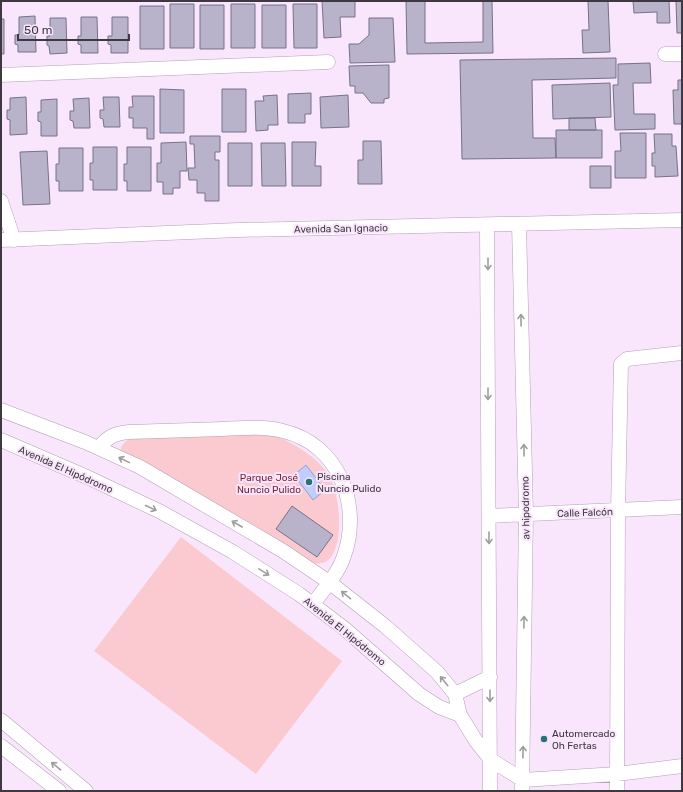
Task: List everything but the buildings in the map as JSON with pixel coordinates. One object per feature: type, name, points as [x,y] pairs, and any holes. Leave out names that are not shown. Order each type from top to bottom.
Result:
[{"type":"street","points":[[665,54],[682,54]]},
{"type":"street","points":[[1,75],[328,62]]},
{"type":"street","points":[[1,202],[8,240]]},
{"type":"street","name":"Avenida San Ignacio","points":[[8,240],[238,230],[682,220]]},
{"type":"street","name":"av hipodromo","points":[[519,224],[526,514],[522,785]]},
{"type":"street","points":[[487,225],[490,791]]},
{"type":"street","points":[[617,791],[618,510],[621,364],[627,359],[682,352]]},
{"type":"street","points":[[1,410],[99,448],[140,467],[283,551],[330,582],[385,626],[437,672],[455,694],[460,715],[476,741],[491,760],[522,785],[682,766]]},
{"type":"street","points":[[99,448],[109,437],[122,432],[271,428],[296,435],[319,449],[337,469],[346,488],[350,509],[349,537],[344,557],[335,574],[313,604]]},
{"type":"street","name":"Avenida El Hipódromo","points":[[1,440],[87,477],[159,511],[232,552],[299,594],[346,629],[419,694],[439,707],[460,715]]},
{"type":"street","name":"Calle Falcón","points":[[489,516],[682,507]]},
{"type":"street","points":[[455,694],[490,677]]},
{"type":"street","points":[[1,720],[86,791]]},
{"type":"street","points":[[1,746],[59,791]]},
{"type":"green space","name":"Parque José Nuncio Pulido","points":[[255,432],[276,436],[298,447],[318,462],[328,474],[336,493],[339,532],[337,544],[333,554],[327,561],[315,564],[243,521],[120,454],[123,444],[132,438]]},
{"type":"green space","points":[[181,537],[342,661],[256,774],[94,651]]},
{"type":"water","name":"Piscina Nuncio Pulido","points":[[306,465],[325,490],[313,500],[294,475]]},
{"type":"place","name":"Piscina Nuncio Pulido","points":[[309,482]]},
{"type":"place","name":"Automercado Oh Fertas","points":[[544,739]]}]
